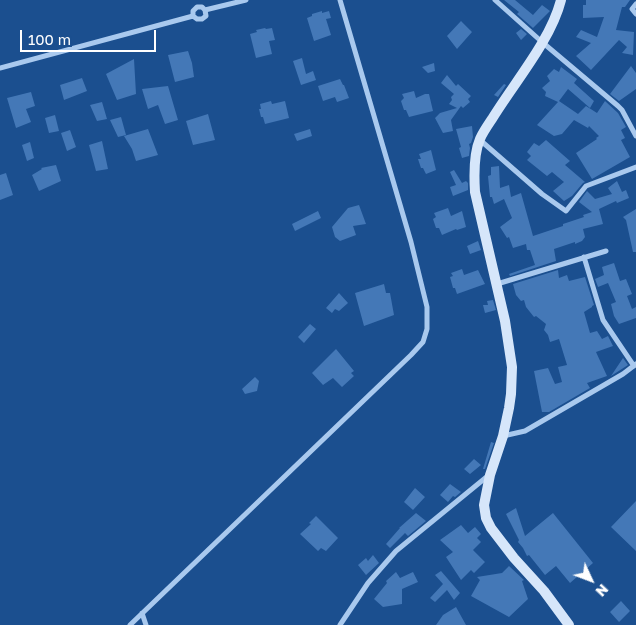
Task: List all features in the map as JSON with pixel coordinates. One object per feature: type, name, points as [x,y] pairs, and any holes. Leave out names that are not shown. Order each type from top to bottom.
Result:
[{"type":"street","points":[[196,0],[197,7]]},
{"type":"street","points":[[197,7],[202,7],[205,10],[246,0]]},
{"type":"street","points":[[130,625],[423,342],[427,329],[427,307],[411,242],[340,0]]},
{"type":"street","points":[[495,0],[622,110],[636,136]]},
{"type":"street","points":[[561,0],[558,12],[542,42],[479,140],[474,172],[475,192],[505,321],[512,367],[511,394],[503,436],[490,475],[484,505],[486,518],[491,528],[514,558],[544,591],[568,625]]},
{"type":"street","points":[[636,4],[632,8],[636,14]]},
{"type":"street","points":[[193,16],[193,11],[197,7]]},
{"type":"street","points":[[193,16],[197,20],[202,19],[206,16],[205,10]]},
{"type":"street","points":[[0,68],[193,16]]},
{"type":"street","points":[[479,140],[542,194],[566,211],[586,186],[636,167]]},
{"type":"street","points":[[497,284],[606,251]]},
{"type":"street","points":[[503,436],[525,431],[623,374],[635,365],[604,320],[584,257]]},
{"type":"street","points":[[340,625],[368,583],[396,551],[490,475]]},
{"type":"street","points":[[142,613],[146,625]]},
{"type":"building","points":[[504,0],[515,0],[533,15],[542,5],[550,11],[533,28],[517,14],[519,12]]},
{"type":"building","points":[[586,0],[630,0],[625,7],[622,7],[616,30],[634,32],[633,55],[622,53],[627,47],[619,40],[591,70],[576,56],[591,43],[576,37],[581,30],[597,37],[604,17],[583,18],[583,5],[586,5]]},
{"type":"building","points":[[322,11],[322,13],[329,11],[331,18],[326,19],[331,35],[314,41],[307,18],[312,16],[312,14]]},
{"type":"building","points":[[461,21],[472,32],[457,49],[447,36]]},
{"type":"building","points":[[265,28],[272,28],[275,40],[269,41],[272,54],[256,58],[250,34]]},
{"type":"building","points":[[521,29],[527,34],[521,40],[516,33]]},
{"type":"building","points":[[188,51],[194,77],[175,82],[168,55]]},
{"type":"building","points":[[302,58],[306,74],[313,71],[316,80],[301,85],[293,61]]},
{"type":"building","points":[[134,59],[136,94],[117,100],[106,74]]},
{"type":"building","points":[[434,63],[435,71],[428,73],[422,67]]},
{"type":"building","points":[[631,66],[636,73],[636,89],[619,101],[610,94]]},
{"type":"building","points":[[561,67],[577,79],[574,83],[594,101],[590,108],[568,89],[559,101],[578,114],[586,106],[597,113],[605,101],[618,113],[626,127],[621,130],[625,138],[621,140],[630,157],[592,179],[576,153],[599,136],[589,126],[588,128],[574,120],[562,134],[554,136],[537,125],[558,102],[545,96],[546,92],[542,88],[550,81],[547,76],[554,69],[559,72]]},
{"type":"building","points":[[447,75],[456,86],[458,84],[471,96],[468,99],[470,102],[463,108],[461,106],[451,120],[453,131],[443,133],[435,118],[440,113],[457,108],[449,104],[454,94],[441,83]]},
{"type":"building","points":[[82,78],[87,91],[64,100],[60,85]]},
{"type":"building","points":[[340,79],[349,98],[337,102],[335,97],[323,101],[318,86]]},
{"type":"building","points":[[504,84],[506,85],[498,97],[494,95]]},
{"type":"building","points":[[168,86],[178,120],[165,124],[158,105],[148,109],[142,89]]},
{"type":"building","points":[[414,91],[416,98],[429,94],[433,111],[409,117],[401,101],[404,98],[402,94]]},
{"type":"building","points":[[31,92],[35,106],[26,109],[31,122],[16,128],[7,98]]},
{"type":"building","points":[[271,101],[272,104],[285,101],[289,118],[265,124],[259,109],[261,109],[260,104]]},
{"type":"building","points":[[102,102],[107,119],[97,121],[90,105]]},
{"type":"building","points":[[208,114],[215,140],[193,145],[186,121]]},
{"type":"building","points":[[55,115],[59,131],[49,133],[45,118]]},
{"type":"building","points":[[121,117],[126,135],[118,137],[110,120]]},
{"type":"building","points":[[472,126],[473,137],[469,144],[469,156],[462,158],[456,129]]},
{"type":"building","points":[[148,129],[158,155],[136,161],[132,149],[124,136]]},
{"type":"building","points":[[310,129],[312,136],[297,141],[294,134]]},
{"type":"building","points":[[70,130],[76,147],[67,151],[61,133]]},
{"type":"building","points":[[546,140],[570,161],[565,165],[585,182],[572,196],[564,201],[553,191],[564,182],[552,172],[547,176],[527,160],[531,156],[527,152],[534,143],[539,146]]},
{"type":"building","points":[[102,141],[108,169],[96,171],[89,145]]},
{"type":"building","points":[[30,142],[34,158],[27,161],[22,145]]},
{"type":"building","points":[[431,150],[436,170],[426,174],[423,168],[421,168],[418,159],[421,159],[419,154]]},
{"type":"building","points":[[56,165],[61,181],[39,191],[32,175],[41,168]]},
{"type":"building","points":[[499,166],[500,188],[509,185],[511,197],[521,193],[533,236],[563,226],[563,224],[584,217],[583,215],[592,212],[579,202],[587,191],[595,199],[612,194],[608,188],[617,181],[622,192],[626,190],[629,198],[617,203],[616,201],[599,209],[603,224],[583,229],[585,237],[582,241],[554,249],[556,261],[510,276],[509,274],[535,265],[526,244],[513,248],[509,237],[507,238],[500,227],[512,218],[504,199],[494,204],[492,197],[490,197],[488,176],[491,175],[491,167]]},
{"type":"building","points":[[454,170],[462,183],[466,181],[468,183],[468,190],[453,196],[450,187],[456,185],[450,172]]},
{"type":"building","points":[[6,173],[13,195],[0,200],[0,175]]},
{"type":"building","points":[[359,205],[366,224],[353,226],[356,235],[340,241],[335,237],[332,227],[348,208]]},
{"type":"building","points":[[448,208],[451,216],[462,211],[466,227],[442,235],[439,228],[436,228],[433,219],[436,217],[434,213]]},
{"type":"building","points":[[636,209],[636,252],[633,252],[626,220],[623,217]]},
{"type":"building","points":[[318,211],[321,218],[295,231],[292,224]]},
{"type":"building","points":[[478,241],[481,250],[470,254],[467,246]]},
{"type":"building","points":[[614,263],[620,281],[626,279],[632,294],[627,296],[632,309],[636,307],[636,318],[619,324],[614,316],[611,304],[616,302],[608,283],[598,287],[595,279],[604,275],[602,267]]},
{"type":"building","points":[[462,269],[464,275],[478,270],[485,284],[457,294],[450,277],[453,276],[451,273]]},
{"type":"building","points":[[558,270],[559,278],[567,275],[569,281],[585,277],[594,305],[584,312],[590,333],[597,331],[602,339],[608,336],[613,346],[596,352],[607,376],[587,383],[590,388],[549,412],[542,412],[534,371],[548,368],[555,384],[562,382],[558,367],[567,365],[559,339],[550,342],[544,330],[546,324],[536,316],[534,317],[526,307],[524,300],[521,301],[516,295],[513,284]]},
{"type":"building","points":[[384,284],[386,293],[390,293],[394,315],[364,326],[355,293]]},
{"type":"building","points":[[339,293],[348,303],[339,311],[335,309],[332,313],[326,308]]},
{"type":"building","points":[[493,300],[496,310],[485,313],[483,305],[488,305],[487,301]]},
{"type":"building","points":[[310,324],[316,329],[304,343],[298,337]]},
{"type":"building","points":[[336,349],[354,371],[351,373],[354,376],[342,387],[333,378],[323,385],[312,373]]},
{"type":"building","points":[[623,358],[628,365],[611,376]]},
{"type":"building","points":[[255,377],[259,381],[257,391],[245,394],[242,389]]},
{"type":"building","points":[[491,442],[494,443],[485,469],[483,469]]},
{"type":"building","points":[[474,459],[481,465],[470,474],[464,469]]},
{"type":"building","points":[[450,484],[461,492],[455,497],[453,496],[448,502],[440,495]]},
{"type":"building","points":[[415,488],[425,497],[413,510],[404,502]]},
{"type":"building","points":[[636,501],[636,551],[611,527]]},
{"type":"building","points":[[516,508],[525,536],[553,513],[593,563],[570,583],[556,566],[545,575],[529,555],[527,556],[518,542],[519,540],[506,514]]},
{"type":"building","points":[[416,513],[426,521],[408,536],[405,533],[390,548],[386,544],[399,528]]},
{"type":"building","points":[[316,516],[338,538],[326,551],[321,548],[318,551],[300,534],[311,524],[309,523]]},
{"type":"building","points":[[461,525],[468,533],[475,527],[481,534],[477,538],[481,542],[473,550],[485,562],[474,573],[471,570],[461,580],[446,557],[453,552],[440,540]]},
{"type":"building","points":[[373,555],[379,563],[366,575],[358,565],[366,558],[368,561]]},
{"type":"building","points":[[509,566],[524,580],[522,581],[528,599],[509,617],[471,596],[480,580],[477,577],[502,573]]},
{"type":"building","points":[[441,571],[460,593],[454,600],[447,590],[435,602],[430,598],[443,584],[435,575]]},
{"type":"building","points":[[396,572],[400,578],[413,572],[418,582],[402,589],[402,604],[383,607],[374,599],[387,583],[386,581]]},
{"type":"building","points":[[621,601],[630,611],[619,622],[610,612]]},
{"type":"building","points":[[456,607],[466,625],[436,625],[443,615]]}]
